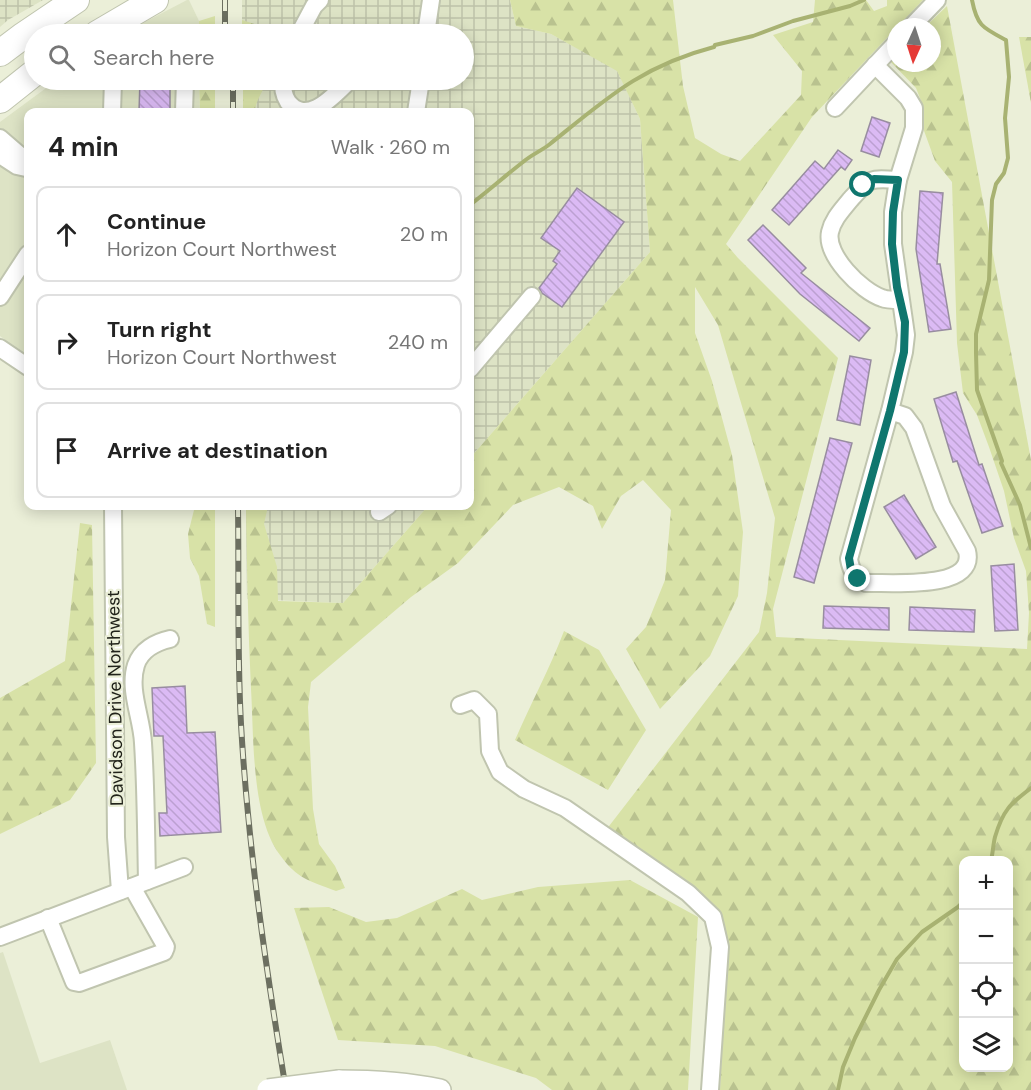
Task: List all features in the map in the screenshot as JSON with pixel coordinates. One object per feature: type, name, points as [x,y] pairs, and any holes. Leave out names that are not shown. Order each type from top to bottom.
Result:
[{"type":"highway","points":[[39,24],[76,0]]},
{"type":"highway","points":[[114,24],[155,0]]},
{"type":"highway","points":[[0,53],[24,34]]},
{"type":"highway","points":[[0,100],[24,81]]},
{"type":"main road","points":[[268,1090],[339,1081],[411,1084],[440,1090]]},
{"type":"street","points":[[304,24],[320,0]]},
{"type":"street","points":[[428,24],[432,0]]},
{"type":"street","points":[[920,18],[937,0]]},
{"type":"street","points":[[835,108],[887,52]]},
{"type":"street","points":[[875,65],[908,98],[914,108],[914,128],[898,180],[893,212],[892,244],[906,335],[890,411],[849,558],[851,570],[858,579],[866,583],[942,581],[956,576],[965,567],[969,559],[967,551],[942,506],[914,428],[905,416],[890,411]]},
{"type":"street","points":[[112,108],[113,90]]},
{"type":"street","points":[[184,108],[185,90]]},
{"type":"street","points":[[283,90],[294,108]]},
{"type":"street","points":[[316,108],[326,103],[340,90]]},
{"type":"street","points":[[417,108],[419,90]]},
{"type":"street","points":[[0,138],[22,157],[24,162]]},
{"type":"street","points":[[0,155],[24,168]]},
{"type":"street","points":[[898,180],[874,179],[863,185],[835,220],[830,231],[830,240],[832,251],[839,263],[866,290],[883,299],[900,300]]},
{"type":"street","points":[[0,297],[24,260]]},
{"type":"street","points":[[474,364],[532,297]]},
{"type":"street","points":[[0,348],[24,364]]},
{"type":"street","name":"Davidson Drive Northwest","points":[[48,918],[74,982],[79,983],[164,952],[166,947],[133,886],[116,837],[113,510]]},
{"type":"street","points":[[133,886],[143,741],[134,688],[135,667],[141,654],[157,642],[170,639]]},
{"type":"street","points":[[114,660],[138,661]]},
{"type":"street","points":[[460,705],[474,700],[488,714],[490,751],[500,772],[524,789],[565,808],[688,893],[712,917],[720,947],[710,1090]]},
{"type":"street","points":[[0,937],[183,867]]},
{"type":"shaded area","points":[[0,0],[43,0],[0,27]]},
{"type":"shaded area","points":[[187,0],[199,21],[199,24],[141,24]]},
{"type":"shaded area","points":[[242,0],[510,0],[516,26],[551,34],[617,70],[640,119],[650,252],[474,453],[474,108],[243,108],[243,90],[474,90],[474,24],[242,24]]},
{"type":"shaded area","points":[[43,90],[199,90],[200,108],[24,108],[24,352],[0,336],[0,122]]},
{"type":"shaded area","points":[[246,510],[424,510],[343,603],[247,599]]},
{"type":"shaded area","points":[[3,952],[40,1063],[110,1040],[127,1090],[0,1090],[0,953]]},
{"type":"green space","points":[[510,0],[673,0],[683,86],[695,138],[721,154],[740,161],[801,95],[802,71],[773,35],[813,22],[815,0],[866,0],[874,11],[887,6],[887,0],[923,0],[906,18],[887,18],[887,38],[812,117],[726,244],[838,358],[773,609],[776,637],[1027,649],[1029,613],[1026,571],[1014,538],[1004,491],[989,447],[977,415],[963,393],[957,343],[952,182],[935,161],[923,128],[923,106],[916,88],[901,72],[941,72],[941,18],[934,18],[947,6],[1031,460],[1031,1090],[720,1090],[727,942],[714,908],[691,884],[606,830],[759,632],[767,593],[775,518],[718,325],[695,287],[695,333],[712,381],[732,455],[743,532],[738,596],[710,656],[660,709],[626,649],[646,627],[665,580],[671,510],[643,480],[621,496],[602,529],[593,506],[559,487],[513,505],[458,563],[411,597],[311,682],[308,707],[313,809],[319,844],[335,866],[345,888],[336,891],[311,882],[298,874],[286,863],[271,839],[259,798],[254,752],[246,510],[267,510],[264,524],[277,567],[278,601],[343,603],[424,510],[474,510],[474,453],[650,252],[640,119],[617,71],[551,34],[516,26]]},
{"type":"green space","points":[[215,16],[215,24],[199,24],[199,21]]},
{"type":"green space","points":[[242,20],[255,24],[242,24]]},
{"type":"green space","points":[[1019,37],[1031,37],[1031,103]]},
{"type":"green space","points":[[199,90],[215,90],[215,108],[200,108]]},
{"type":"green space","points":[[243,90],[262,90],[256,108],[243,108]]},
{"type":"green space","points":[[194,510],[215,510],[215,627],[207,624],[199,576],[190,558],[188,534]]},
{"type":"green space","points":[[80,523],[92,525],[96,763],[70,800],[0,834],[0,698],[65,661]]},
{"type":"green space","points":[[564,631],[599,650],[646,730],[608,790],[515,740]]},
{"type":"green space","points":[[630,880],[698,917],[688,1090],[552,1090],[536,1078],[435,1046],[338,1040],[294,908],[329,907],[366,922],[397,918],[462,889],[482,900],[538,887]]},
{"type":"building","points":[[140,90],[170,90],[170,108],[139,108]]},
{"type":"building","points":[[872,117],[890,123],[879,157],[861,151]]},
{"type":"building","points":[[838,150],[852,160],[845,170],[841,167],[789,225],[772,210],[815,161],[824,169]]},
{"type":"building","points":[[577,188],[624,222],[562,307],[542,293],[539,288],[557,264],[553,261],[560,251],[541,238]]},
{"type":"building","points":[[920,191],[943,193],[937,264],[940,264],[951,329],[929,332],[916,249]]},
{"type":"building","points":[[763,225],[806,268],[801,273],[870,328],[859,341],[800,294],[748,240]]},
{"type":"building","points":[[850,356],[871,360],[860,425],[837,420]]},
{"type":"building","points":[[956,392],[979,465],[982,464],[1003,526],[982,533],[957,461],[953,462],[934,399]]},
{"type":"building","points":[[830,438],[852,443],[814,583],[794,577]]},
{"type":"building","points":[[904,495],[936,547],[916,559],[884,507]]},
{"type":"building","points":[[1014,564],[1018,630],[995,631],[991,566]]},
{"type":"building","points":[[824,606],[889,608],[889,630],[823,628]]},
{"type":"building","points":[[910,607],[975,610],[974,632],[909,630]]},
{"type":"building","points":[[185,686],[187,733],[215,732],[221,832],[160,836],[159,813],[167,813],[163,736],[154,736],[152,688]]},
{"type":"waterway","points":[[474,202],[607,99],[645,74],[715,45],[753,36],[793,21],[864,0]]},
{"type":"waterway","points":[[972,0],[976,16],[982,25],[1006,40],[1009,77],[1005,118],[1008,158],[1004,173],[996,184],[992,200],[989,280],[976,334],[977,390],[1001,463],[1020,505],[1031,548]]},
{"type":"waterway","points":[[992,856],[995,837],[1004,814],[1012,803],[1031,788]]},
{"type":"waterway","points":[[838,1090],[843,1067],[855,1038],[897,959],[922,932],[959,906]]},
{"type":"railway","points":[[225,0],[225,24]]},
{"type":"railway","points":[[233,90],[233,108]]},
{"type":"railway","points":[[238,510],[239,670],[244,770],[259,908],[286,1090]]},
{"type":"route","points":[[858,579],[851,570],[849,558],[890,411],[906,335],[892,244],[893,212],[898,180],[874,179],[863,185]]}]
